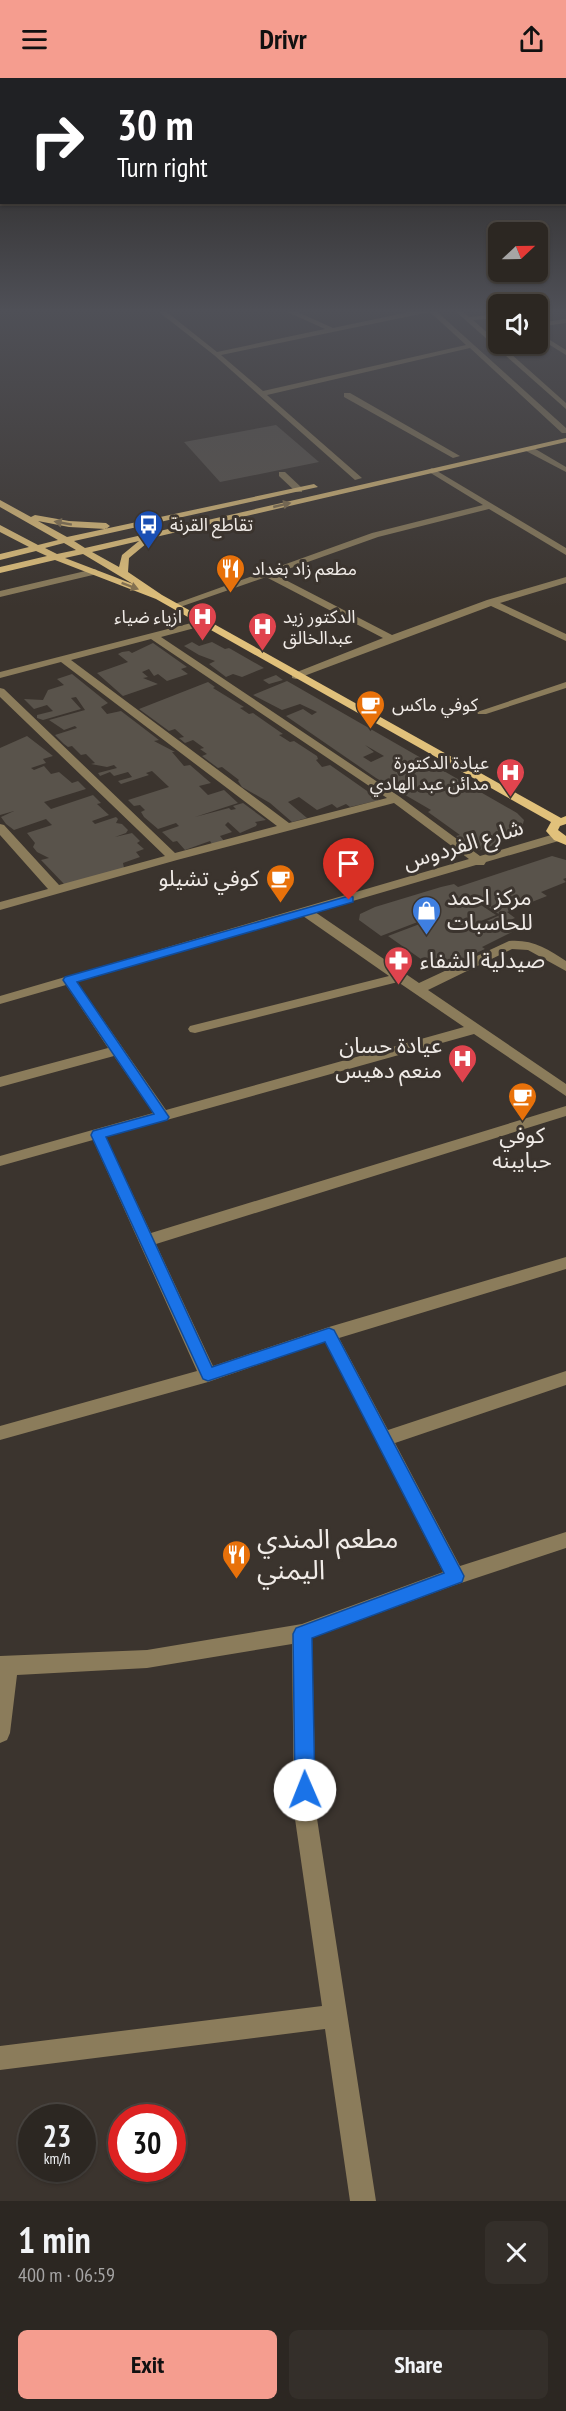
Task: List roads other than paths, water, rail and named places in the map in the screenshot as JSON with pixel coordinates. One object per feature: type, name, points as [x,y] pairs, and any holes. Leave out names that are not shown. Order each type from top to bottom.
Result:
[{"type":"main road","points":[[0,570],[529,448],[566,434]]},
{"type":"main road","points":[[338,482],[566,434]]},
{"type":"main road","points":[[0,557],[67,540],[328,484]]},
{"type":"main road","points":[[0,503],[67,540],[174,606],[296,676],[563,821]]},
{"type":"main road","points":[[21,515],[69,524],[142,524]]},
{"type":"main road","points":[[0,528],[57,558],[159,597]]},
{"type":"main road","points":[[123,573],[125,557],[141,543],[158,534]]},
{"type":"main road","points":[[562,839],[552,831],[553,827],[563,821]]},
{"type":"street","points":[[277,408],[358,478]]},
{"type":"street","points":[[372,408],[456,456]]},
{"type":"street","points":[[538,408],[566,434]]},
{"type":"street","points":[[529,448],[566,470]]},
{"type":"street","points":[[432,470],[566,552]]},
{"type":"street","points":[[282,474],[299,490]]},
{"type":"street","points":[[174,606],[375,535],[489,506]]},
{"type":"street","points":[[0,594],[94,572]]},
{"type":"street","points":[[268,574],[389,637]]},
{"type":"street","points":[[296,676],[389,637],[490,602],[566,580]]},
{"type":"street","points":[[490,602],[566,638]]},
{"type":"street","points":[[0,675],[203,623]]},
{"type":"street","points":[[153,636],[396,799],[480,862]]},
{"type":"street","points":[[63,659],[286,827]]},
{"type":"street","points":[[482,712],[566,685]]},
{"type":"street","points":[[0,691],[173,857]]},
{"type":"street","points":[[0,906],[173,857],[396,799]]},
{"type":"street","points":[[0,828],[56,890]]},
{"type":"street","name":"شارع الفردوس","points":[[0,1000],[562,839]]},
{"type":"street","points":[[306,912],[566,1091]]},
{"type":"street","points":[[418,989],[509,945],[522,942],[532,945],[566,967]]},
{"type":"street","points":[[195,1029],[400,977]]},
{"type":"street","points":[[69,980],[163,1117]]},
{"type":"street","points":[[0,1161],[476,1029]]},
{"type":"street","points":[[0,1082],[118,1050]]},
{"type":"street","points":[[146,1240],[566,1111]]},
{"type":"street","points":[[98,1135],[208,1375]]},
{"type":"street","points":[[0,1433],[208,1375],[329,1334],[566,1263]]},
{"type":"street","points":[[329,1334],[455,1576]]},
{"type":"street","points":[[384,1439],[566,1378]]},
{"type":"street","points":[[0,1733],[4,1667],[147,1659],[302,1634],[455,1576],[566,1540]]},
{"type":"street","points":[[302,1634],[305,1812],[363,2201]]},
{"type":"street","points":[[0,2058],[336,2016]]},
{"type":"place","name":"تقاطع القرنة","points":[[149,550]]},
{"type":"place","name":"مطعم زاد بغداد","points":[[231,594]]},
{"type":"place","name":"ازياء ضياء","points":[[203,642]]},
{"type":"place","name":"الدكتور زيد عبدالخالق","points":[[262,652]]},
{"type":"place","name":"كوفي ماكس","points":[[371,730]]},
{"type":"place","name":"عيادة الدكتورة مدائن عبد الهادي","points":[[510,798]]},
{"type":"place","name":"كوفي تشيلو","points":[[280,904]]},
{"type":"place","name":"مركز احمد للحاسبات","points":[[426,936]]},
{"type":"place","name":"صيدلية الشفاء","points":[[399,986]]},
{"type":"place","name":"عيادة حسان منعم دهيس","points":[[463,1084]]},
{"type":"place","name":"كوفي حبايبنه","points":[[522,1122]]},
{"type":"place","name":"مطعم المندي اليمني","points":[[236,1580]]}]
